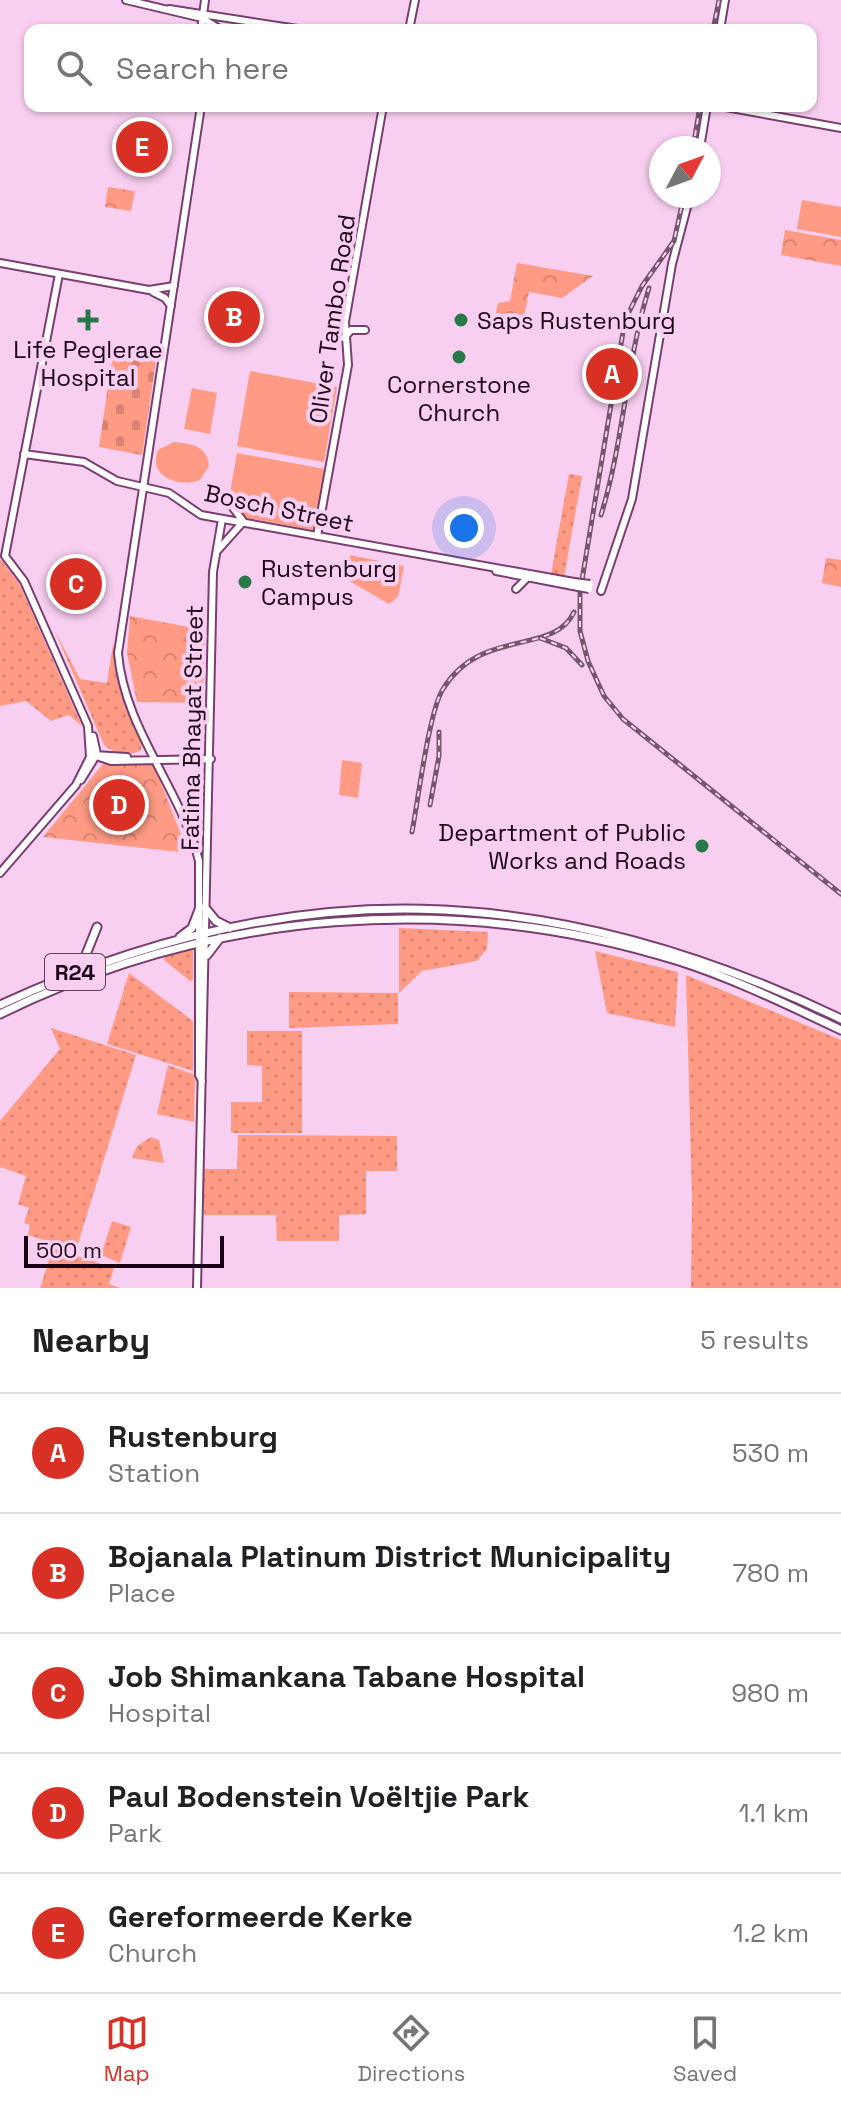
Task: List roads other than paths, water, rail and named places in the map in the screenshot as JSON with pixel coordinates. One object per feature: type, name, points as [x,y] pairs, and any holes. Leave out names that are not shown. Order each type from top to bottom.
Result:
[{"type":"main road","points":[[126,0],[264,24]]},
{"type":"main road","points":[[202,24],[205,0]]},
{"type":"main road","points":[[410,24],[415,0]]},
{"type":"main road","points":[[721,24],[725,0]]},
{"type":"main road","points":[[203,15],[214,24]]},
{"type":"main road","points":[[200,112],[118,653],[128,701],[196,849],[203,909],[199,1075],[202,1081]]},
{"type":"main road","name":"Oliver Tambo Road","points":[[317,536],[348,365],[344,338],[382,112]]},
{"type":"main road","points":[[702,136],[706,112]]},
{"type":"main road","points":[[753,112],[841,128]]},
{"type":"main road","name":"Bosch Street","points":[[489,568],[527,578],[598,588],[607,573],[632,499],[672,264],[687,208]]},
{"type":"main road","points":[[0,264],[149,290],[162,295],[171,306]]},
{"type":"main road","points":[[0,873],[76,785],[95,756],[88,726],[24,581],[5,556],[58,274]]},
{"type":"main road","points":[[149,290],[174,286]]},
{"type":"main road","points":[[344,338],[351,330],[365,330]]},
{"type":"main road","name":"Bosch Street","points":[[24,454],[84,462],[110,478],[169,493],[201,515],[573,584]]},
{"type":"main road","points":[[213,585],[219,546],[244,522],[225,497]]},
{"type":"main road","name":"Fatima Bhayat Street","points":[[203,909],[211,759],[213,585],[222,519]]},
{"type":"main road","points":[[516,589],[527,578]]},
{"type":"main road","points":[[140,759],[145,737]]},
{"type":"main road","points":[[82,749],[93,744]]},
{"type":"main road","points":[[93,744],[108,758]]},
{"type":"main road","points":[[95,756],[211,759]]},
{"type":"main road","points":[[76,785],[95,756]]},
{"type":"main road","points":[[90,767],[108,758]]},
{"type":"main road","points":[[203,937],[230,928],[346,911],[436,907],[503,913],[597,929],[682,952],[765,983],[841,1019]]},
{"type":"main road","points":[[203,909],[230,928]]},
{"type":"main road","points":[[174,941],[192,928],[203,909]]},
{"type":"main road","points":[[203,937],[358,921],[446,917],[501,923],[592,939],[679,962],[771,997],[841,1030]]},
{"type":"main road","points":[[60,978],[83,962],[97,927]]},
{"type":"main road","points":[[197,1288],[207,955],[203,937]]},
{"type":"main road","name":"R24","points":[[0,1005],[60,978],[174,941],[203,937]]},
{"type":"main road","name":"R24","points":[[0,1014],[94,974],[203,937]]},
{"type":"main road","points":[[207,955],[222,937]]},
{"type":"railway","points":[[714,24],[719,0]]},
{"type":"railway","points":[[695,136],[699,112]]},
{"type":"railway","points":[[681,208],[674,241],[642,286],[625,320],[580,592],[580,631],[588,661],[604,696],[623,719],[841,894]]},
{"type":"railway","points":[[601,515],[649,288]]},
{"type":"railway","points":[[412,832],[429,736],[443,689],[459,670],[477,657],[550,634],[564,625],[574,612]]},
{"type":"railway","points":[[540,638],[566,648],[582,665]]},
{"type":"railway","points":[[430,805],[439,756],[439,732]]},
{"type":"place","name":"Gereformeerde Kerke","points":[[142,147]]},
{"type":"place","name":"Bojanala Platinum District Municipality","points":[[234,317]]},
{"type":"place","name":"Life Peglerae Hospital","points":[[88,320]]},
{"type":"place","name":"Saps Rustenburg","points":[[461,320]]},
{"type":"place","name":"Cornerstone Church","points":[[459,357]]},
{"type":"place","name":"Rustenburg","points":[[612,374]]},
{"type":"place","name":"Rustenburg Campus","points":[[245,582]]},
{"type":"place","name":"Job Shimankana Tabane Hospital","points":[[76,584]]},
{"type":"place","name":"Paul Bodenstein Voëltjie Park","points":[[119,805]]},
{"type":"place","name":"Department of Public Works and Roads","points":[[702,846]]}]
